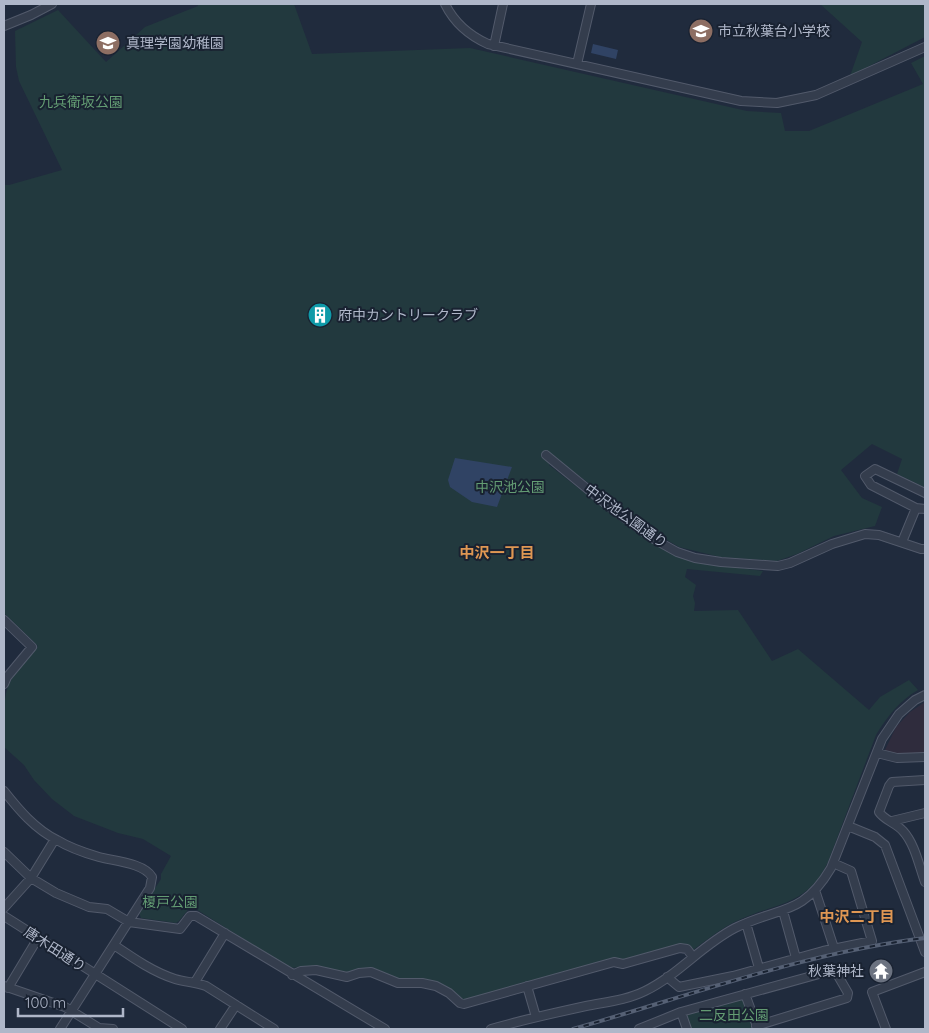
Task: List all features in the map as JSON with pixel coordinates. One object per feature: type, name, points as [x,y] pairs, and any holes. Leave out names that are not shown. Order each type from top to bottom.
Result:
[{"type":"street","points":[[4,26],[52,4]]},
{"type":"street","points":[[445,4],[454,19],[469,33],[494,46],[741,101],[777,102],[803,99],[829,91],[925,47]]},
{"type":"street","points":[[494,46],[503,4]]},
{"type":"street","points":[[577,64],[591,4]]},
{"type":"street","name":"中沢池公園通り","points":[[546,455],[560,468],[652,538],[677,552],[696,558],[721,562],[778,566],[790,563],[832,544],[865,534],[880,535],[925,549]]},
{"type":"street","points":[[925,493],[875,469],[865,476],[871,486],[916,508],[925,510]]},
{"type":"street","points":[[902,542],[916,508]]},
{"type":"street","points":[[4,620],[32,647],[5,678]]},
{"type":"street","points":[[491,1029],[635,995],[654,986],[728,932],[746,923],[797,905],[826,878],[886,731],[899,714],[925,695]]},
{"type":"street","points":[[877,753],[897,758],[925,757]]},
{"type":"street","points":[[925,780],[892,782],[879,812],[905,833],[925,882]]},
{"type":"street","points":[[4,791],[29,820],[55,839],[73,849],[100,858],[129,863],[150,873],[153,881],[60,1029]]},
{"type":"street","points":[[892,821],[925,813]]},
{"type":"street","points":[[848,826],[875,837],[885,845],[925,952]]},
{"type":"street","points":[[4,908],[31,878],[55,839]]},
{"type":"street","points":[[4,852],[31,878],[56,894],[89,908],[107,909],[129,922],[180,930],[190,916],[196,916],[385,1029]]},
{"type":"street","points":[[667,977],[679,987],[733,976],[834,948],[872,941],[851,871],[833,863]]},
{"type":"street","points":[[815,890],[834,948]]},
{"type":"street","points":[[783,911],[796,958]]},
{"type":"street","name":"唐木田通り","points":[[4,916],[182,1029]]},
{"type":"street","points":[[746,923],[759,968]]},
{"type":"street","points":[[195,982],[225,933]]},
{"type":"street","points":[[38,938],[6,987],[65,1006],[98,1028],[113,1029]]},
{"type":"street","points":[[114,945],[148,968],[175,979],[206,986],[274,1029]]},
{"type":"street","points":[[292,974],[316,970],[348,977],[359,973],[371,972],[398,983],[422,983],[436,986],[464,1004],[614,962],[623,964],[684,948],[693,957]]},
{"type":"street","points":[[639,1029],[681,1012],[745,994],[830,971],[837,974],[848,993],[847,998],[757,1028],[745,994]]},
{"type":"street","points":[[886,1029],[872,992],[925,972]]},
{"type":"street","points":[[527,986],[536,1017]]},
{"type":"street","points":[[220,1029],[236,1005]]},
{"type":"street","points":[[681,1012],[687,1029]]},
{"type":"shaded area","points":[[925,702],[925,753],[894,755],[887,753],[885,750],[896,727],[910,712]]},
{"type":"green space","name":"府中カントリークラブ","points":[[197,4],[294,4],[312,54],[470,48],[747,111],[781,113],[785,131],[809,131],[923,84],[911,63],[925,56],[924,487],[897,474],[902,459],[872,444],[841,470],[862,498],[882,507],[875,526],[834,536],[797,554],[777,561],[720,557],[679,547],[655,533],[555,458],[549,465],[618,519],[662,549],[695,562],[763,571],[760,576],[687,569],[685,577],[696,585],[693,596],[695,603],[694,611],[738,610],[772,661],[798,649],[869,710],[880,697],[909,680],[918,690],[894,710],[876,735],[828,862],[820,876],[802,894],[780,905],[735,922],[693,950],[687,945],[680,945],[622,961],[614,959],[464,1000],[448,987],[425,980],[402,980],[371,968],[347,973],[315,966],[290,968],[191,906],[176,923],[141,918],[139,913],[161,879],[161,874],[171,856],[143,839],[118,833],[74,816],[52,799],[34,780],[24,765],[4,747],[4,712],[8,687],[17,671],[38,646],[4,613],[4,185],[62,170],[19,81],[16,67],[15,31],[58,10],[106,62],[145,27],[198,6]]},
{"type":"green space","points":[[820,4],[925,4],[925,37],[850,76],[862,42]]},
{"type":"green space","name":"二反田公園","points":[[740,998],[745,1001],[754,1029],[690,1029],[686,1018],[689,1013]]},
{"type":"water","points":[[593,44],[618,50],[616,59],[591,53]]},
{"type":"water","points":[[455,458],[512,467],[497,507],[472,502],[450,487],[448,480]]},
{"type":"railway","points":[[573,1029],[791,965],[835,954],[925,938]]},
{"type":"place","name":"市立秋葉台小学校","points":[[701,31]]},
{"type":"place","name":"真理学園幼稚園","points":[[108,43]]},
{"type":"place","name":"府中カントリークラブ","points":[[320,315]]},
{"type":"place","name":"秋葉神社","points":[[881,971]]},
{"type":"district","name":"中沢一丁目","points":[[497,552]]},
{"type":"district","name":"中沢二丁目","points":[[857,916]]},
{"type":"park label","name":"九兵衛坂公園","points":[[81,102]]},
{"type":"park label","name":"中沢池公園","points":[[510,487]]},
{"type":"park label","name":"榎戸公園","points":[[170,902]]}]
